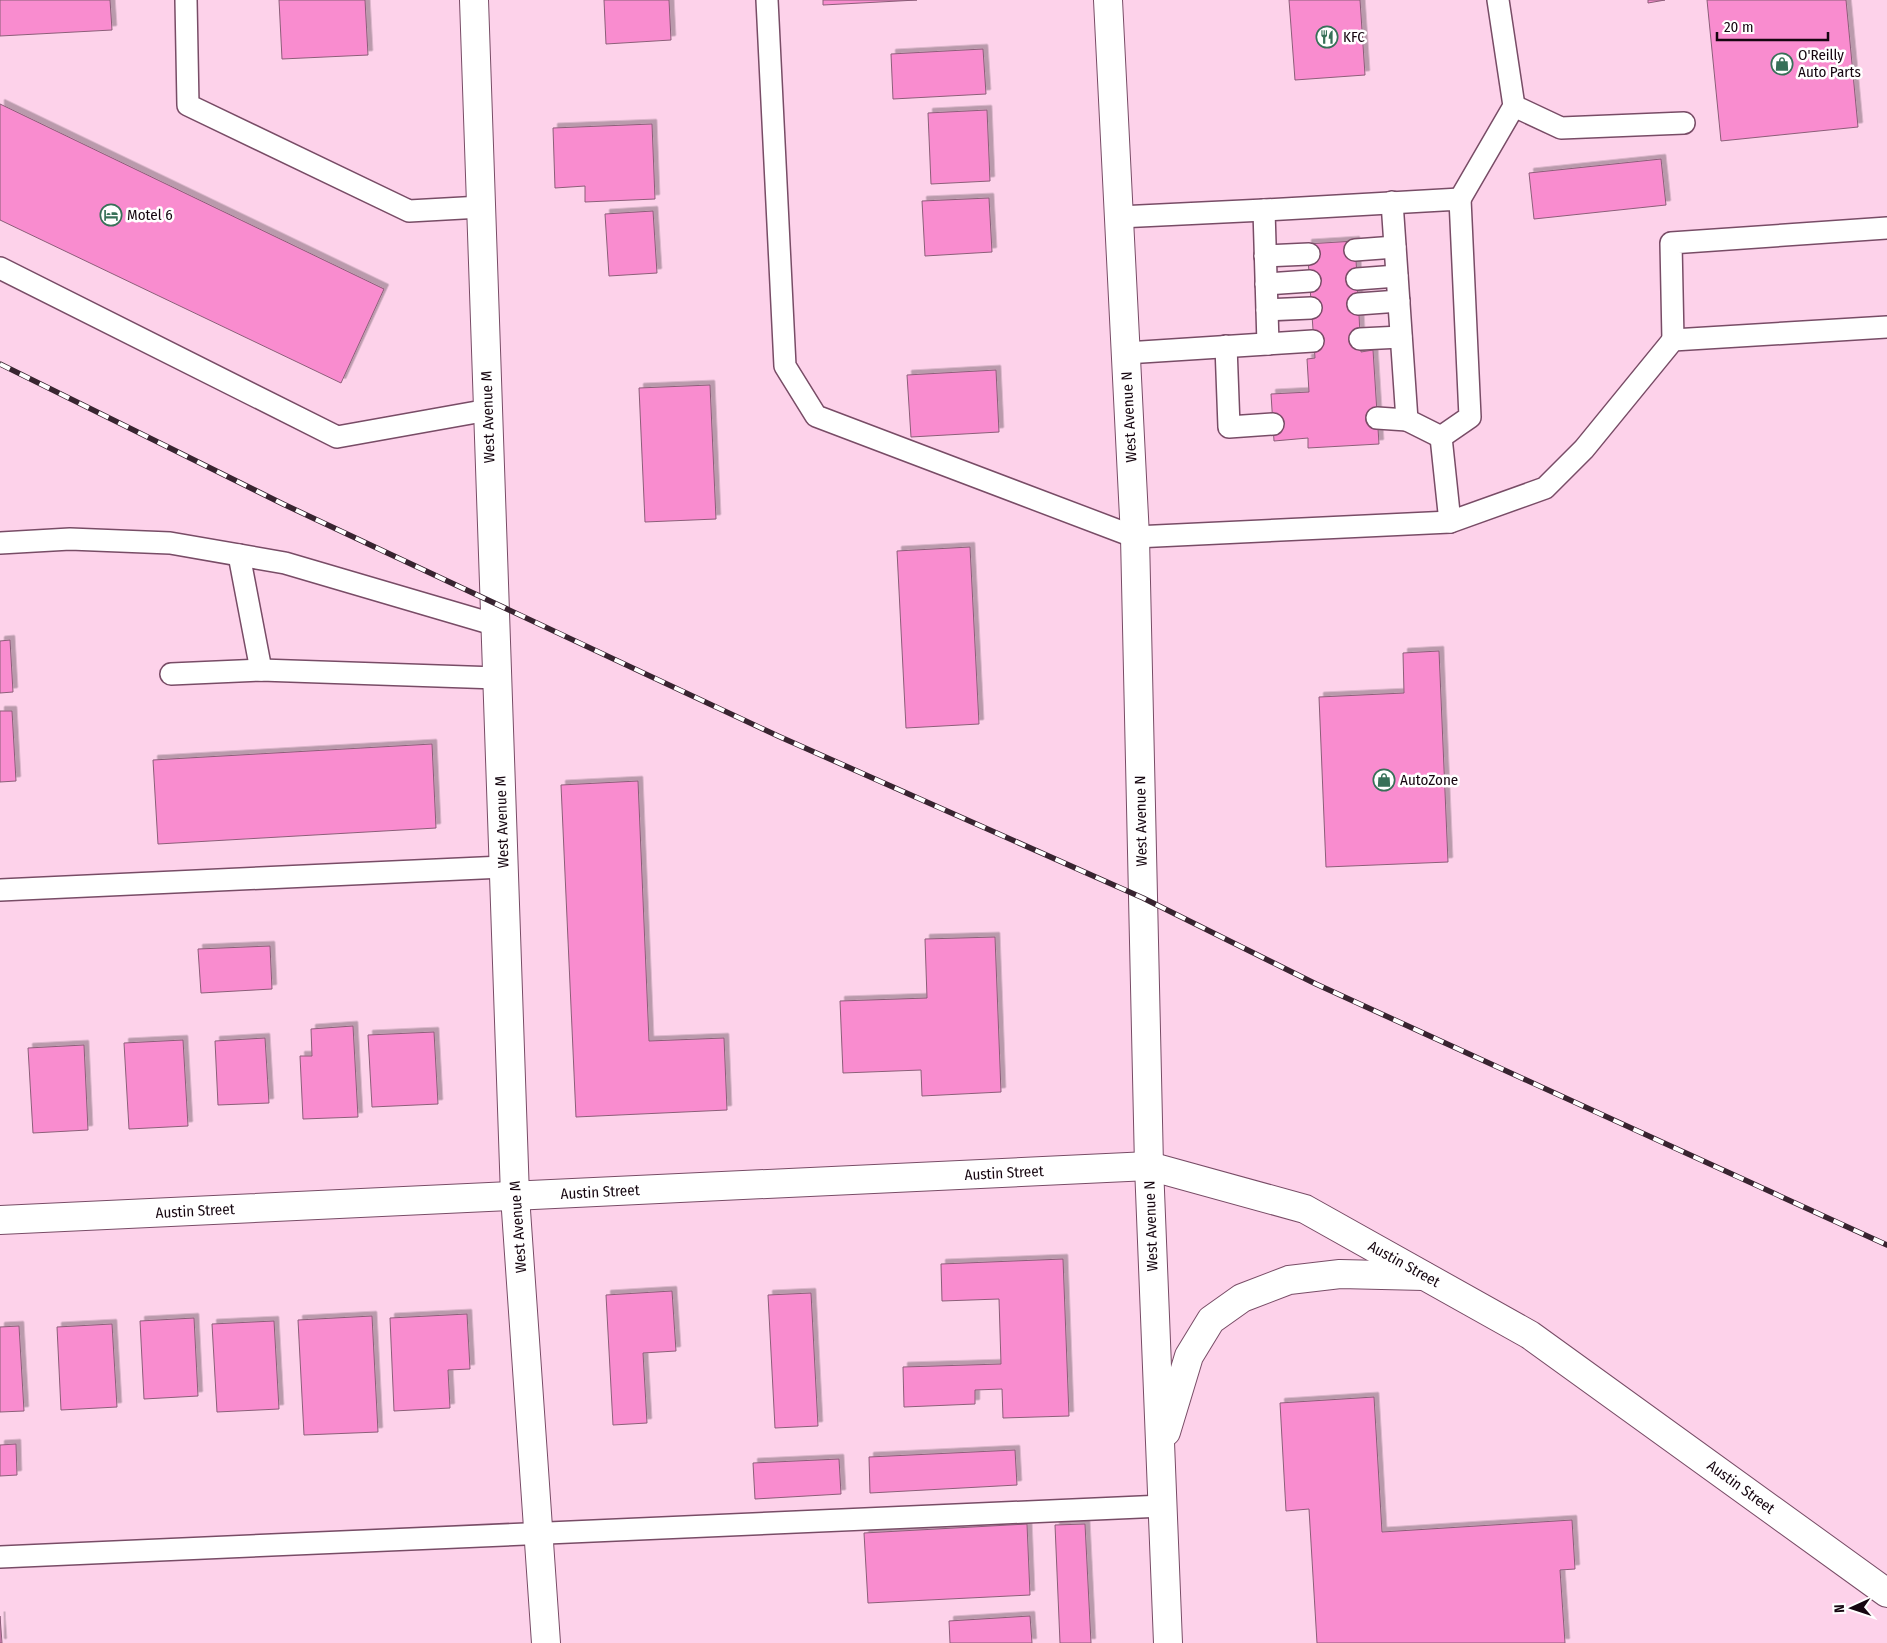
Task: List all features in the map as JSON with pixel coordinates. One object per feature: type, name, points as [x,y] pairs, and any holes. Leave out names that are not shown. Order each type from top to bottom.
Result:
[{"type":"street","name":"West Avenue M","points":[[474,0],[515,1196],[546,1643]]},
{"type":"street","name":"West Avenue N","points":[[1108,0],[1135,537],[1149,1166],[1168,1643]]},
{"type":"street","name":"Austin Street","points":[[0,1220],[1149,1166],[1305,1209],[1530,1335],[1887,1593]]},
{"type":"street","points":[[1160,1450],[1189,1356],[1212,1320],[1242,1298],[1289,1280],[1340,1274],[1427,1276]]},
{"type":"lane","points":[[186,0],[188,105],[409,211],[481,207]]},
{"type":"lane","points":[[767,0],[786,366],[816,416],[1135,537],[1450,522],[1545,488],[1584,449],[1673,340],[1671,243],[1887,228]]},
{"type":"lane","points":[[1441,437],[1470,417],[1460,199],[1514,106],[1498,0]]},
{"type":"lane","points":[[1514,106],[1562,128],[1684,123]]},
{"type":"lane","points":[[1119,217],[1460,199]]},
{"type":"lane","points":[[1392,202],[1407,420]]},
{"type":"lane","points":[[1264,210],[1268,344]]},
{"type":"lane","points":[[1355,250],[1395,247]]},
{"type":"lane","points":[[1266,256],[1308,254]]},
{"type":"lane","points":[[0,268],[337,437],[488,410]]},
{"type":"lane","points":[[1357,279],[1397,276]]},
{"type":"lane","points":[[1266,284],[1310,281]]},
{"type":"lane","points":[[1358,304],[1399,302]]},
{"type":"lane","points":[[1267,310],[1311,308]]},
{"type":"lane","points":[[1673,340],[1887,327]]},
{"type":"lane","points":[[1360,339],[1401,337]]},
{"type":"lane","points":[[1126,353],[1313,341]]},
{"type":"lane","points":[[1226,346],[1229,427],[1273,424]]},
{"type":"lane","points":[[1377,418],[1407,420],[1441,437]]},
{"type":"lane","points":[[1441,437],[1450,522]]},
{"type":"lane","points":[[0,543],[70,539],[170,543],[285,563],[496,625]]},
{"type":"lane","points":[[239,555],[261,670]]},
{"type":"lane","points":[[172,674],[261,670],[497,678]]},
{"type":"lane","points":[[0,890],[503,867]]},
{"type":"lane","points":[[0,1557],[1163,1506]]},
{"type":"building","points":[[0,0],[110,0],[112,30],[0,36]]},
{"type":"building","points":[[279,0],[365,0],[368,55],[282,59]]},
{"type":"building","points":[[604,0],[669,0],[671,40],[606,44]]},
{"type":"building","points":[[823,0],[917,0],[823,5]]},
{"type":"building","name":"KFC","points":[[1289,0],[1360,0],[1365,75],[1295,80]]},
{"type":"building","points":[[1648,0],[1665,0],[1648,3]]},
{"type":"building","name":"O'Reilly Auto Parts","points":[[1707,0],[1846,0],[1858,127],[1721,141]]},
{"type":"building","points":[[983,49],[986,94],[893,99],[891,54]]},
{"type":"building","points":[[0,104],[384,289],[341,383],[0,220]]},
{"type":"building","points":[[987,110],[990,181],[931,184],[928,113]]},
{"type":"building","points":[[652,124],[655,199],[585,202],[585,186],[555,188],[553,128]]},
{"type":"building","points":[[1661,159],[1666,205],[1534,219],[1529,173]]},
{"type":"building","points":[[989,198],[992,252],[925,256],[922,201]]},
{"type":"building","points":[[653,211],[657,273],[609,276],[605,214]]},
{"type":"building","points":[[1355,241],[1361,352],[1373,350],[1379,444],[1308,448],[1308,438],[1274,441],[1271,394],[1309,392],[1307,359],[1315,358],[1307,244]]},
{"type":"building","points":[[996,370],[999,432],[911,437],[907,375]]},
{"type":"building","points":[[710,385],[716,519],[645,522],[639,388]]},
{"type":"building","points":[[970,547],[979,724],[906,728],[897,551]]},
{"type":"building","points":[[10,640],[13,692],[0,693],[0,641]]},
{"type":"building","name":"AutoZone","points":[[1439,651],[1448,862],[1326,867],[1319,697],[1404,693],[1403,653]]},
{"type":"building","points":[[0,711],[12,711],[16,781],[0,782]]},
{"type":"building","points":[[432,744],[436,828],[158,844],[153,760]]},
{"type":"building","points":[[638,781],[649,1041],[724,1038],[727,1110],[576,1117],[561,785]]},
{"type":"building","points":[[995,937],[1001,1092],[922,1096],[921,1070],[843,1073],[840,1001],[927,998],[925,939]]},
{"type":"building","points":[[270,946],[272,989],[201,993],[198,949]]},
{"type":"building","points":[[353,1026],[358,1117],[303,1119],[300,1056],[312,1056],[311,1029]]},
{"type":"building","points":[[434,1032],[438,1104],[372,1107],[368,1035]]},
{"type":"building","points":[[265,1038],[269,1103],[218,1105],[215,1041]]},
{"type":"building","points":[[183,1040],[188,1126],[129,1129],[124,1043]]},
{"type":"building","points":[[84,1045],[88,1130],[33,1133],[28,1048]]},
{"type":"building","points":[[1063,1259],[1069,1416],[1003,1418],[1002,1389],[975,1390],[975,1404],[904,1407],[903,1367],[1001,1364],[999,1299],[942,1301],[941,1264]]},
{"type":"building","points":[[672,1291],[676,1351],[643,1353],[647,1423],[613,1425],[606,1295]]},
{"type":"building","points":[[811,1293],[818,1426],[775,1428],[768,1295]]},
{"type":"building","points":[[467,1314],[470,1369],[448,1370],[450,1408],[394,1411],[390,1318]]},
{"type":"building","points":[[372,1316],[378,1432],[304,1435],[298,1320]]},
{"type":"building","points":[[194,1318],[198,1396],[144,1399],[140,1321]]},
{"type":"building","points":[[274,1321],[279,1409],[217,1412],[212,1324]]},
{"type":"building","points":[[112,1324],[117,1407],[61,1410],[57,1327]]},
{"type":"building","points":[[19,1326],[24,1411],[0,1412],[0,1327]]},
{"type":"building","points":[[1374,1397],[1382,1532],[1572,1520],[1575,1569],[1560,1570],[1565,1643],[1317,1643],[1309,1509],[1286,1511],[1280,1403]]},
{"type":"building","points":[[16,1444],[17,1475],[0,1476],[0,1445]]},
{"type":"building","points":[[1015,1450],[1017,1485],[870,1493],[869,1457]]},
{"type":"building","points":[[839,1459],[841,1494],[755,1499],[753,1463]]},
{"type":"building","points":[[1027,1524],[1030,1595],[868,1603],[864,1533]]},
{"type":"building","points":[[1085,1524],[1091,1643],[1060,1643],[1055,1525]]},
{"type":"building","points":[[0,1616],[2,1643],[0,1643]]},
{"type":"building","points":[[1030,1616],[1032,1643],[950,1643],[949,1621]]},
{"type":"railway","points":[[0,364],[283,504],[778,736],[1143,898],[1316,984],[1887,1245]]},
{"type":"place","name":"KFC","points":[[1327,37]]},
{"type":"place","name":"O'Reilly Auto Parts","points":[[1782,64]]},
{"type":"place","name":"Motel 6","points":[[111,215]]},
{"type":"place","name":"AutoZone","points":[[1384,780]]}]
